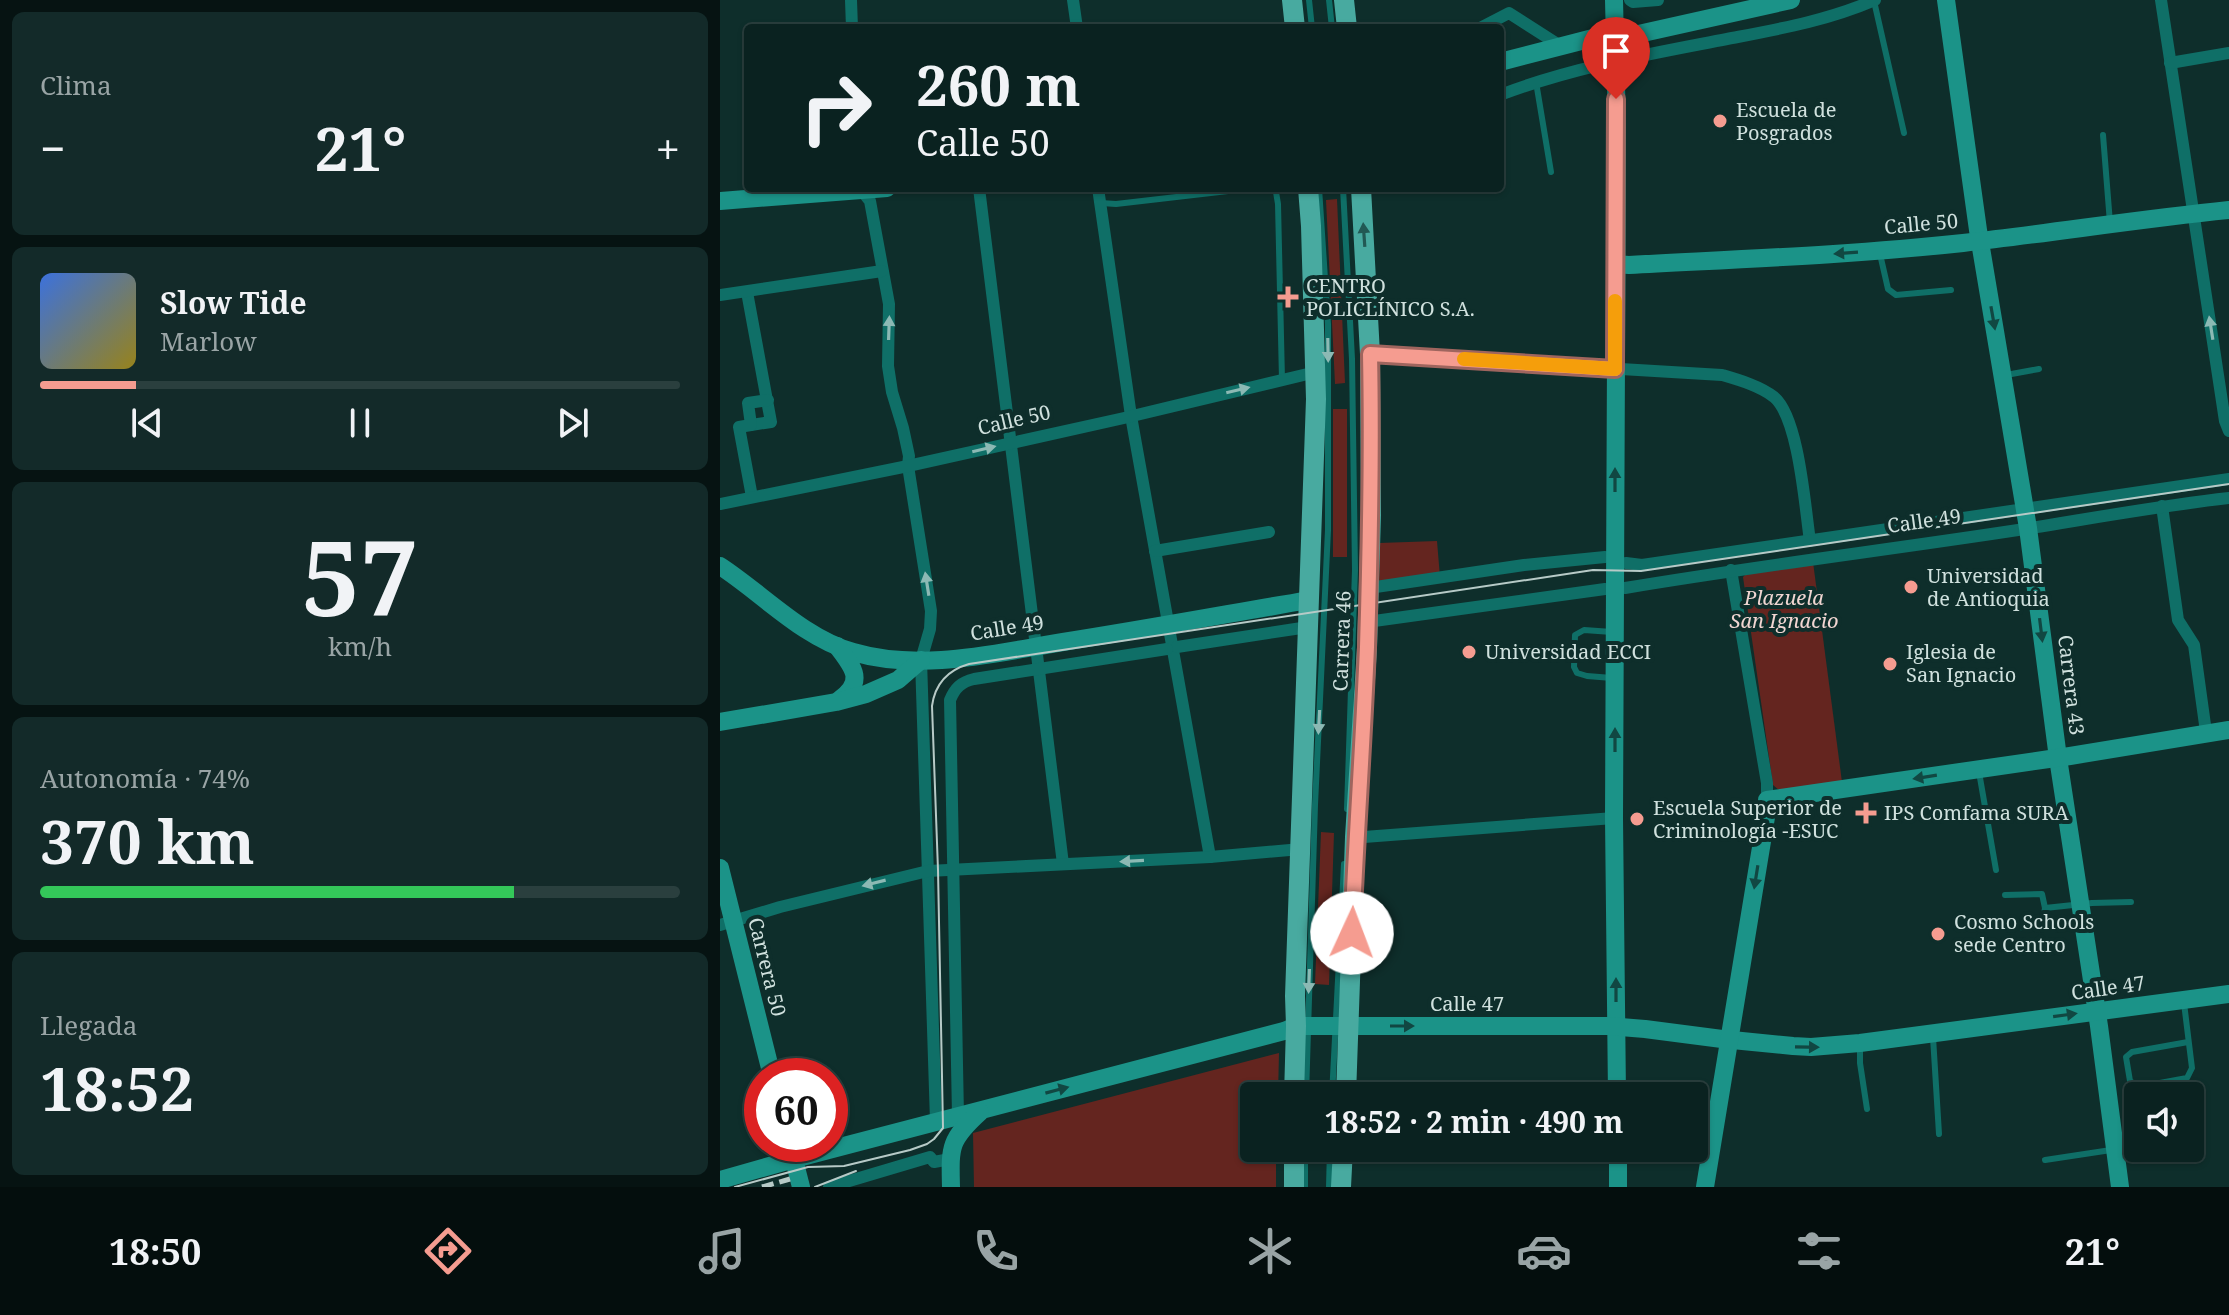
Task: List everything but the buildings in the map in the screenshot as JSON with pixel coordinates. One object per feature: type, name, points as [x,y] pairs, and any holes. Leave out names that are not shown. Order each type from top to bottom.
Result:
[{"type":"main road","points":[[1292,0],[1295,24]]},
{"type":"main road","points":[[1344,0],[1347,24]]},
{"type":"main road","name":"Carrera 46","points":[[1296,1082],[1303,1026],[1295,996],[1316,372],[1308,192]]},
{"type":"main road","name":"Carrera 46","points":[[1345,1082],[1342,1026],[1371,515],[1370,354],[1361,192]]},
{"type":"main road","points":[[1294,1162],[1294,1187]]},
{"type":"main road","points":[[1341,1187],[1342,1162]]},
{"type":"street","points":[[851,0],[852,24]]},
{"type":"street","points":[[1073,0],[1076,24]]},
{"type":"street","points":[[1614,0],[1617,1082]]},
{"type":"street","points":[[1630,0],[1658,0]]},
{"type":"street","points":[[1504,61],[1559,45],[1634,35],[1791,0]]},
{"type":"street","points":[[1504,94],[1616,61],[1815,22],[1874,0]]},
{"type":"street","name":"Carrera 43","points":[[1946,0],[1979,241],[2027,519],[2120,1187]]},
{"type":"street","points":[[2161,0],[2229,431]]},
{"type":"street","points":[[1488,24],[1509,13],[1559,45]]},
{"type":"street","points":[[2170,63],[2229,53]]},
{"type":"street","points":[[720,201],[848,192]]},
{"type":"street","points":[[863,192],[870,201],[889,304],[888,366],[909,456],[931,611],[930,629],[921,660],[936,1121]]},
{"type":"street","points":[[980,192],[1063,864]]},
{"type":"street","points":[[1099,192],[1131,416],[1210,857]]},
{"type":"street","name":"Calle 50","points":[[1615,264],[1879,250],[1979,241],[2229,210]]},
{"type":"street","points":[[720,295],[882,271]]},
{"type":"street","points":[[747,292],[771,422],[739,427],[752,497]]},
{"type":"street","points":[[1370,354],[1722,375],[1743,381],[1776,398],[1794,433],[1810,541]]},
{"type":"street","name":"Calle 50","points":[[720,504],[1012,443],[1316,372]]},
{"type":"street","points":[[751,425],[748,403],[768,400]]},
{"type":"street","name":"Calle 49","points":[[1625,588],[2027,519],[2229,479]]},
{"type":"street","name":"Calle 49","points":[[1626,563],[1642,565],[1810,541],[2229,498]]},
{"type":"street","points":[[2162,506],[2178,620],[2194,645],[2206,732]]},
{"type":"street","points":[[1155,551],[1269,532]]},
{"type":"street","points":[[1369,588],[1524,565],[1605,557]]},
{"type":"street","points":[[720,566],[787,615],[837,646],[851,665],[855,677],[851,690],[836,702]]},
{"type":"street","points":[[1705,1187],[1767,811],[1767,783],[1731,570]]},
{"type":"street","points":[[1367,622],[1605,589]]},
{"type":"street","name":"Calle 49","points":[[837,646],[865,655],[951,659],[1309,600]]},
{"type":"street","points":[[958,1116],[950,700],[958,686],[974,679],[1308,627]]},
{"type":"street","points":[[720,722],[836,702],[884,687],[898,680],[921,660]]},
{"type":"street","points":[[1767,800],[2229,730]]},
{"type":"street","points":[[1364,837],[1614,818]]},
{"type":"street","points":[[727,923],[899,876],[928,871],[1210,857],[1301,849]]},
{"type":"street","name":"Carrera 50","points":[[720,868],[727,923],[767,1058]]},
{"type":"street","name":"Calle 47","points":[[848,1139],[982,1111],[1303,1026],[1616,1027],[1811,1047],[2229,994]]},
{"type":"street","points":[[951,1187],[950,1159],[958,1134],[982,1111]]},
{"type":"street","points":[[829,1187],[930,1157],[934,1162],[950,1159]]},
{"type":"street","name":"Calle 47","points":[[720,1180],[765,1162]]},
{"type":"street","points":[[795,1162],[801,1187]]},
{"type":"street","points":[[1617,1184],[1618,1162]]},
{"type":"lane","points":[[1309,0],[1312,24]]},
{"type":"lane","points":[[1329,0],[1332,24]]},
{"type":"lane","points":[[1874,0],[1904,133]]},
{"type":"lane","points":[[1536,82],[1551,172]]},
{"type":"lane","points":[[2103,135],[2110,223]]},
{"type":"lane","points":[[1101,203],[1220,192]]},
{"type":"lane","points":[[1276,192],[1282,380]]},
{"type":"lane","points":[[1305,1082],[1303,1026],[1328,530],[1327,311],[1319,192]]},
{"type":"lane","points":[[1343,192],[1352,359],[1355,554],[1347,816]]},
{"type":"lane","points":[[1879,250],[1888,289],[1896,295],[1951,290]]},
{"type":"lane","points":[[2003,377],[2039,369]]},
{"type":"lane","points":[[1616,632],[1579,631],[1575,635],[1574,667],[1577,673],[1587,676],[1616,677]]},
{"type":"lane","points":[[1979,768],[1996,870]]},
{"type":"lane","points":[[1334,1082],[1342,1026],[1344,861]]},
{"type":"lane","points":[[2005,895],[2042,894],[2045,908],[2043,921],[2036,926],[2023,928]]},
{"type":"lane","points":[[2045,908],[2131,902]]},
{"type":"lane","points":[[2184,1000],[2192,1068],[2187,1078],[2138,1087],[2130,1081],[2126,1057],[2132,1052],[2188,1042]]},
{"type":"lane","points":[[1933,1033],[1939,1134]]},
{"type":"lane","points":[[1860,1043],[1867,1109]]},
{"type":"lane","points":[[2045,1160],[2115,1149]]},
{"type":"lane","points":[[1305,1162],[1305,1187]]},
{"type":"lane","points":[[1329,1187],[1330,1162]]},
{"type":"green space","points":[[1337,199],[1345,383],[1335,384],[1326,200]]},
{"type":"green space","points":[[1333,409],[1347,409],[1347,557],[1333,557]]},
{"type":"green space","points":[[1437,541],[1440,577],[1377,586],[1379,543]]},
{"type":"green space","name":"Plazuela San Ignacio","points":[[1813,562],[1842,782],[1780,791],[1773,785],[1743,577]]},
{"type":"green space","points":[[1321,832],[1334,833],[1329,985],[1315,984]]},
{"type":"green space","points":[[1279,1053],[1278,1082],[1240,1082],[1240,1162],[1276,1162],[1276,1187],[974,1187],[973,1133]]},
{"type":"tram line","points":[[735,1187],[808,1167],[844,1166],[910,1150],[927,1144],[943,1128],[932,706],[939,685],[949,674],[962,667],[1593,570],[1641,571],[2229,484]]},
{"type":"tram line","points":[[815,1187],[856,1171]]},
{"type":"railway","points":[[762,1187],[790,1179]]},
{"type":"slow traffic","points":[[1464,359],[1615,369],[1615,301]]},
{"type":"place","name":"Escuela de Posgrados","points":[[1720,121]]},
{"type":"place","name":"CENTRO POLICLÍNICO S.A.","points":[[1288,297]]},
{"type":"place","name":"Universidad de Antioquia","points":[[1911,587]]},
{"type":"place","name":"Universidad ECCI","points":[[1469,652]]},
{"type":"place","name":"Iglesia de San Ignacio","points":[[1890,664]]},
{"type":"place","name":"IPS Comfama SURA","points":[[1866,813]]},
{"type":"place","name":"Escuela Superior de Criminología -ESUC","points":[[1637,819]]},
{"type":"place","name":"Cosmo Schools sede Centro","points":[[1938,934]]},
{"type":"route","points":[[1352,933],[1367,648],[1371,515],[1370,354],[1615,369],[1616,99]]}]
